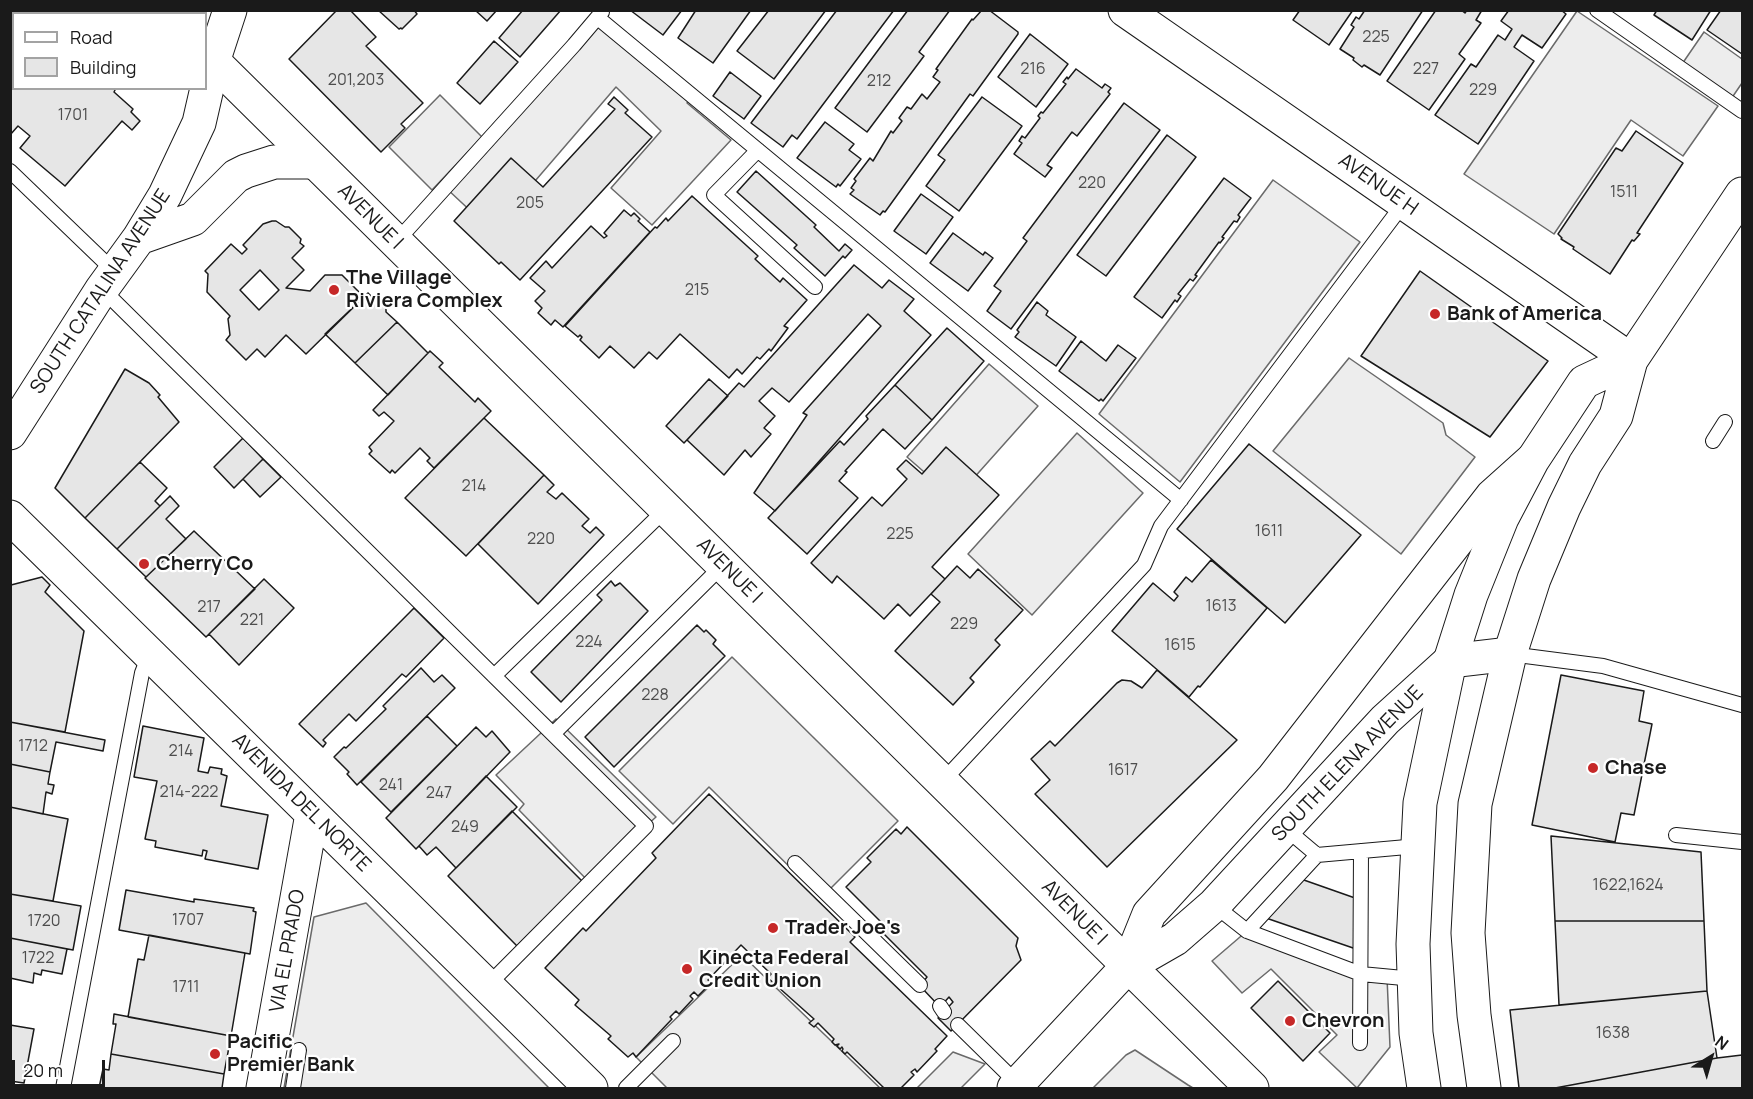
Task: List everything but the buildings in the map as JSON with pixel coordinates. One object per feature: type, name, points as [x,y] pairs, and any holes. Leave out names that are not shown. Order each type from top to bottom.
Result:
[{"type":"main road","name":"SOUTH CATALINA AVENUE","points":[[209,58],[230,10]]},
{"type":"main road","name":"AVENUE H","points":[[1125,10],[1631,360]]},
{"type":"main road","name":"AVENUE I","points":[[209,58],[1252,1089]]},
{"type":"main road","name":"SOUTH CATALINA AVENUE","points":[[10,434],[165,195],[199,123],[204,90]]},
{"type":"main road","points":[[139,238],[193,219],[236,176],[246,171],[274,162],[314,162]]},
{"type":"main road","points":[[1484,1089],[1474,1015],[1468,933],[1475,804],[1510,654],[1533,579],[1564,507],[1585,464],[1616,416],[1631,360],[1743,194]]},
{"type":"main road","points":[[1424,1089],[1416,1033],[1413,944],[1420,803],[1450,661],[1471,595],[1498,529],[1532,461],[1584,382],[1631,360]]},
{"type":"main road","name":"SOUTH ELENA AVENUE","points":[[1128,966],[1149,914],[1273,778],[1492,496],[1532,461]]},
{"type":"main road","name":"AVENIDA DEL NORTE","points":[[10,517],[591,1089]]},
{"type":"main road","points":[[1450,661],[1510,654]]},
{"type":"main road","name":"SOUTH ELENA AVENUE","points":[[1016,1086],[1128,966],[1175,939],[1214,905],[1384,720],[1450,661]]},
{"type":"main road","name":"VIA EL PRADO","points":[[263,1089],[312,814]]},
{"type":"lane","points":[[1597,10],[1743,111]]},
{"type":"lane","points":[[396,242],[600,14],[758,150],[1181,500]]},
{"type":"lane","points":[[758,150],[714,195],[815,287]]},
{"type":"lane","points":[[10,171],[109,281],[494,676],[646,826],[487,986]]},
{"type":"lane","points":[[942,782],[1144,565],[1161,526],[1404,203]]},
{"type":"lane","points":[[1713,441],[1725,422]]},
{"type":"lane","points":[[494,676],[666,509]]},
{"type":"lane","points":[[553,734],[723,565]]},
{"type":"lane","points":[[63,1089],[142,673],[149,653]]},
{"type":"lane","points":[[1510,654],[1603,666],[1743,705]]},
{"type":"lane","points":[[1284,828],[1317,855]]},
{"type":"lane","points":[[1676,835],[1743,842]]},
{"type":"lane","points":[[1247,931],[1317,855],[1418,846]]},
{"type":"lane","points":[[1360,1043],[1361,851]]},
{"type":"lane","points":[[795,863],[920,985]]},
{"type":"lane","points":[[1214,905],[1247,931],[1361,974],[1414,979]]},
{"type":"lane","points":[[958,1025],[1016,1086]]},
{"type":"lane","points":[[626,1089],[673,1041]]},
{"type":"lane","points":[[293,1089],[299,1050]]},
{"type":"shaded area","points":[[1577,11],[1718,106],[1683,156],[1631,120],[1554,234],[1464,174]]},
{"type":"shaded area","points":[[598,18],[692,96],[687,103],[731,140],[652,225],[611,188],[661,131],[616,87],[492,231],[446,188]]},
{"type":"shaded area","points":[[1704,32],[1742,59],[1742,83],[1729,102],[1680,67]]},
{"type":"shaded area","points":[[440,95],[482,137],[432,190],[389,147]]},
{"type":"shaded area","points":[[1273,180],[1360,242],[1180,482],[1099,414]]},
{"type":"shaded area","points":[[1349,358],[1443,423],[1446,435],[1475,457],[1401,554],[1273,451]]},
{"type":"shaded area","points":[[989,364],[1038,406],[955,499],[907,457]]},
{"type":"shaded area","points":[[1077,433],[1143,493],[1032,615],[968,554]]},
{"type":"shaded area","points":[[732,657],[898,821],[821,898],[709,787],[673,824],[619,771]]},
{"type":"shaded area","points":[[556,719],[656,817],[590,883],[519,810],[524,804],[496,775]]},
{"type":"shaded area","points":[[366,903],[549,1088],[284,1088],[314,917]]},
{"type":"shaded area","points":[[1247,931],[1387,977],[1390,1047],[1357,1088],[1319,1052],[1337,1035],[1271,969],[1242,993],[1212,961]]},
{"type":"shaded area","points":[[742,955],[880,1088],[667,1088],[636,1057]]},
{"type":"shaded area","points":[[1135,1050],[1193,1088],[1093,1088],[1126,1055]]},
{"type":"shaded area","points":[[953,1052],[985,1064],[961,1088],[917,1088]]},
{"type":"place","name":"The Village Riviera Complex","points":[[334,290]]},
{"type":"place","name":"Bank of America","points":[[1435,314]]},
{"type":"place","name":"Cherry Co","points":[[144,564]]},
{"type":"place","name":"Chase","points":[[1593,768]]},
{"type":"place","name":"Trader Joe's","points":[[773,928]]},
{"type":"place","name":"Kinecta Federal Credit Union","points":[[687,969]]},
{"type":"place","name":"Chevron","points":[[1290,1021]]},
{"type":"place","name":"Pacific Premier Bank","points":[[215,1054]]}]
